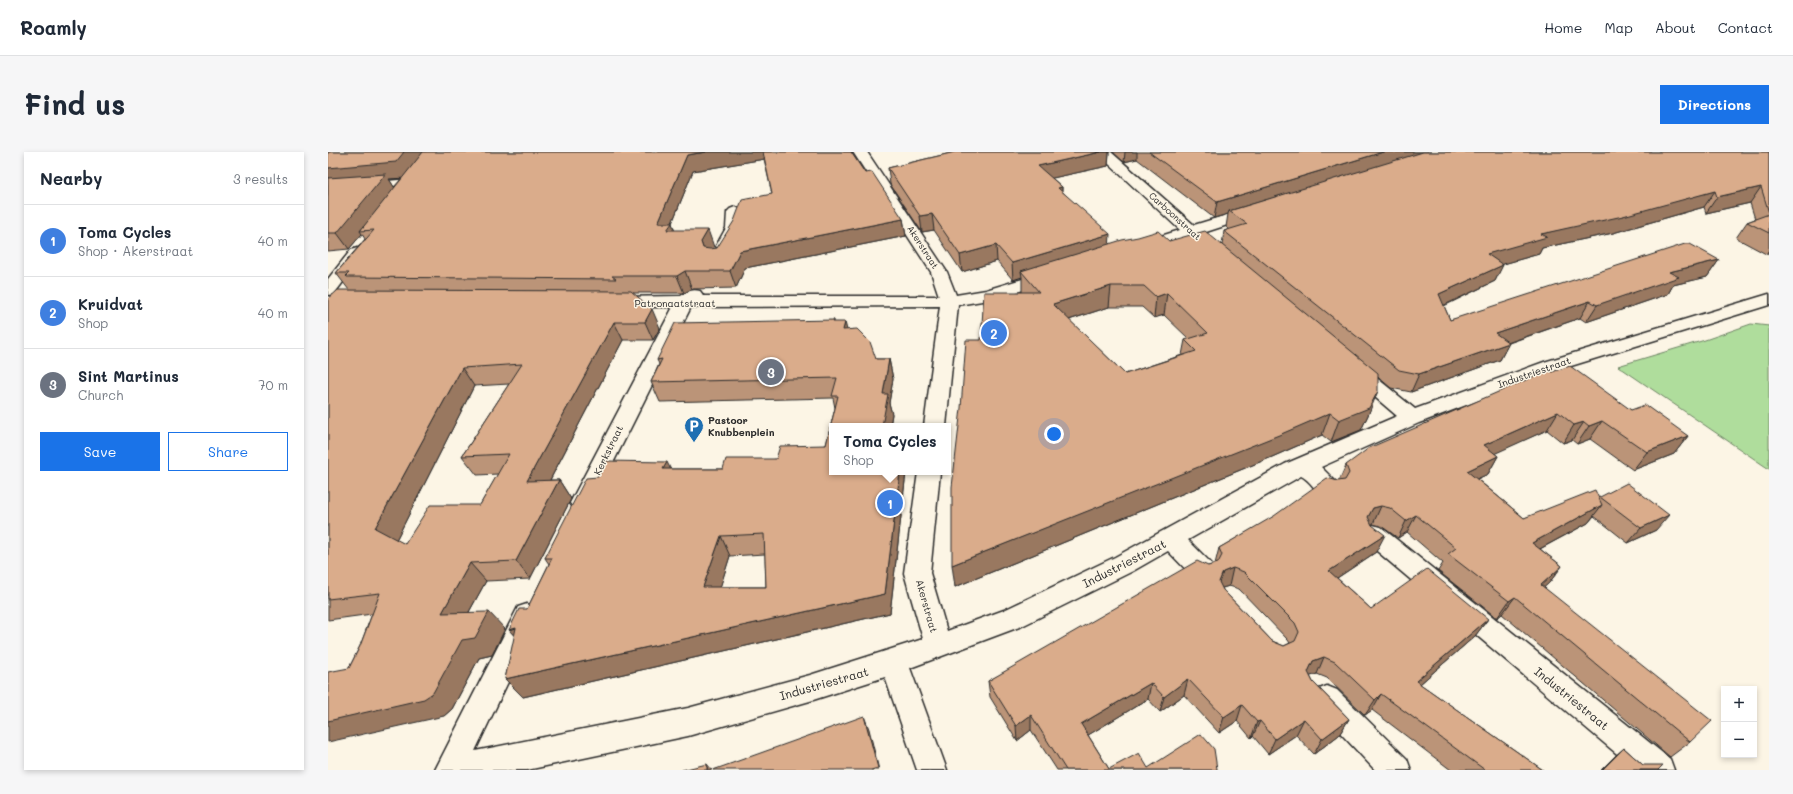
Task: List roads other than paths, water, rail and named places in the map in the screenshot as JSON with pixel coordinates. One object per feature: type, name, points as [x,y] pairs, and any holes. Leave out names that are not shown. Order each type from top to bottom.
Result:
[{"type":"street","name":"Akerstraat","points":[[860,152],[940,272],[950,301],[935,423]]},
{"type":"street","name":"Carboonstraat","points":[[1103,152],[1215,252]]},
{"type":"street","points":[[328,190],[415,178],[401,196]]},
{"type":"street","points":[[1123,253],[1267,208]]},
{"type":"street","points":[[716,260],[734,228],[735,212]]},
{"type":"street","points":[[328,290],[367,240]]},
{"type":"street","name":"Patronaatstraat","points":[[597,302],[692,296],[950,301],[988,295],[1063,272]]},
{"type":"street","name":"Kerkstraat","points":[[573,521],[618,431],[692,296]]},
{"type":"street","name":"Industriestraat","points":[[457,770],[688,722],[810,688],[894,662],[1013,618],[1124,564],[1265,485],[1305,465],[1412,418],[1462,398],[1551,366],[1769,299]]},
{"type":"street","points":[[1340,358],[1412,418]]},
{"type":"street","points":[[1305,465],[1330,490]]},
{"type":"street","name":"Akerstraat","points":[[929,475],[918,573],[938,645]]},
{"type":"street","name":"Industriestraat","points":[[1373,534],[1660,770]]},
{"type":"street","name":"Industriestraat","points":[[1171,538],[1204,572]]},
{"type":"street","points":[[450,770],[535,599]]},
{"type":"street","points":[[894,662],[932,770]]},
{"type":"street","points":[[1316,688],[1396,770]]},
{"type":"place","name":"Kruidvat","points":[[994,333]]},
{"type":"place","name":"Sint Martinus","points":[[771,372]]},
{"type":"place","name":"Pastoor Knubbenplein","points":[[694,443]]},
{"type":"place","name":"Toma Cycles","points":[[890,503]]}]
